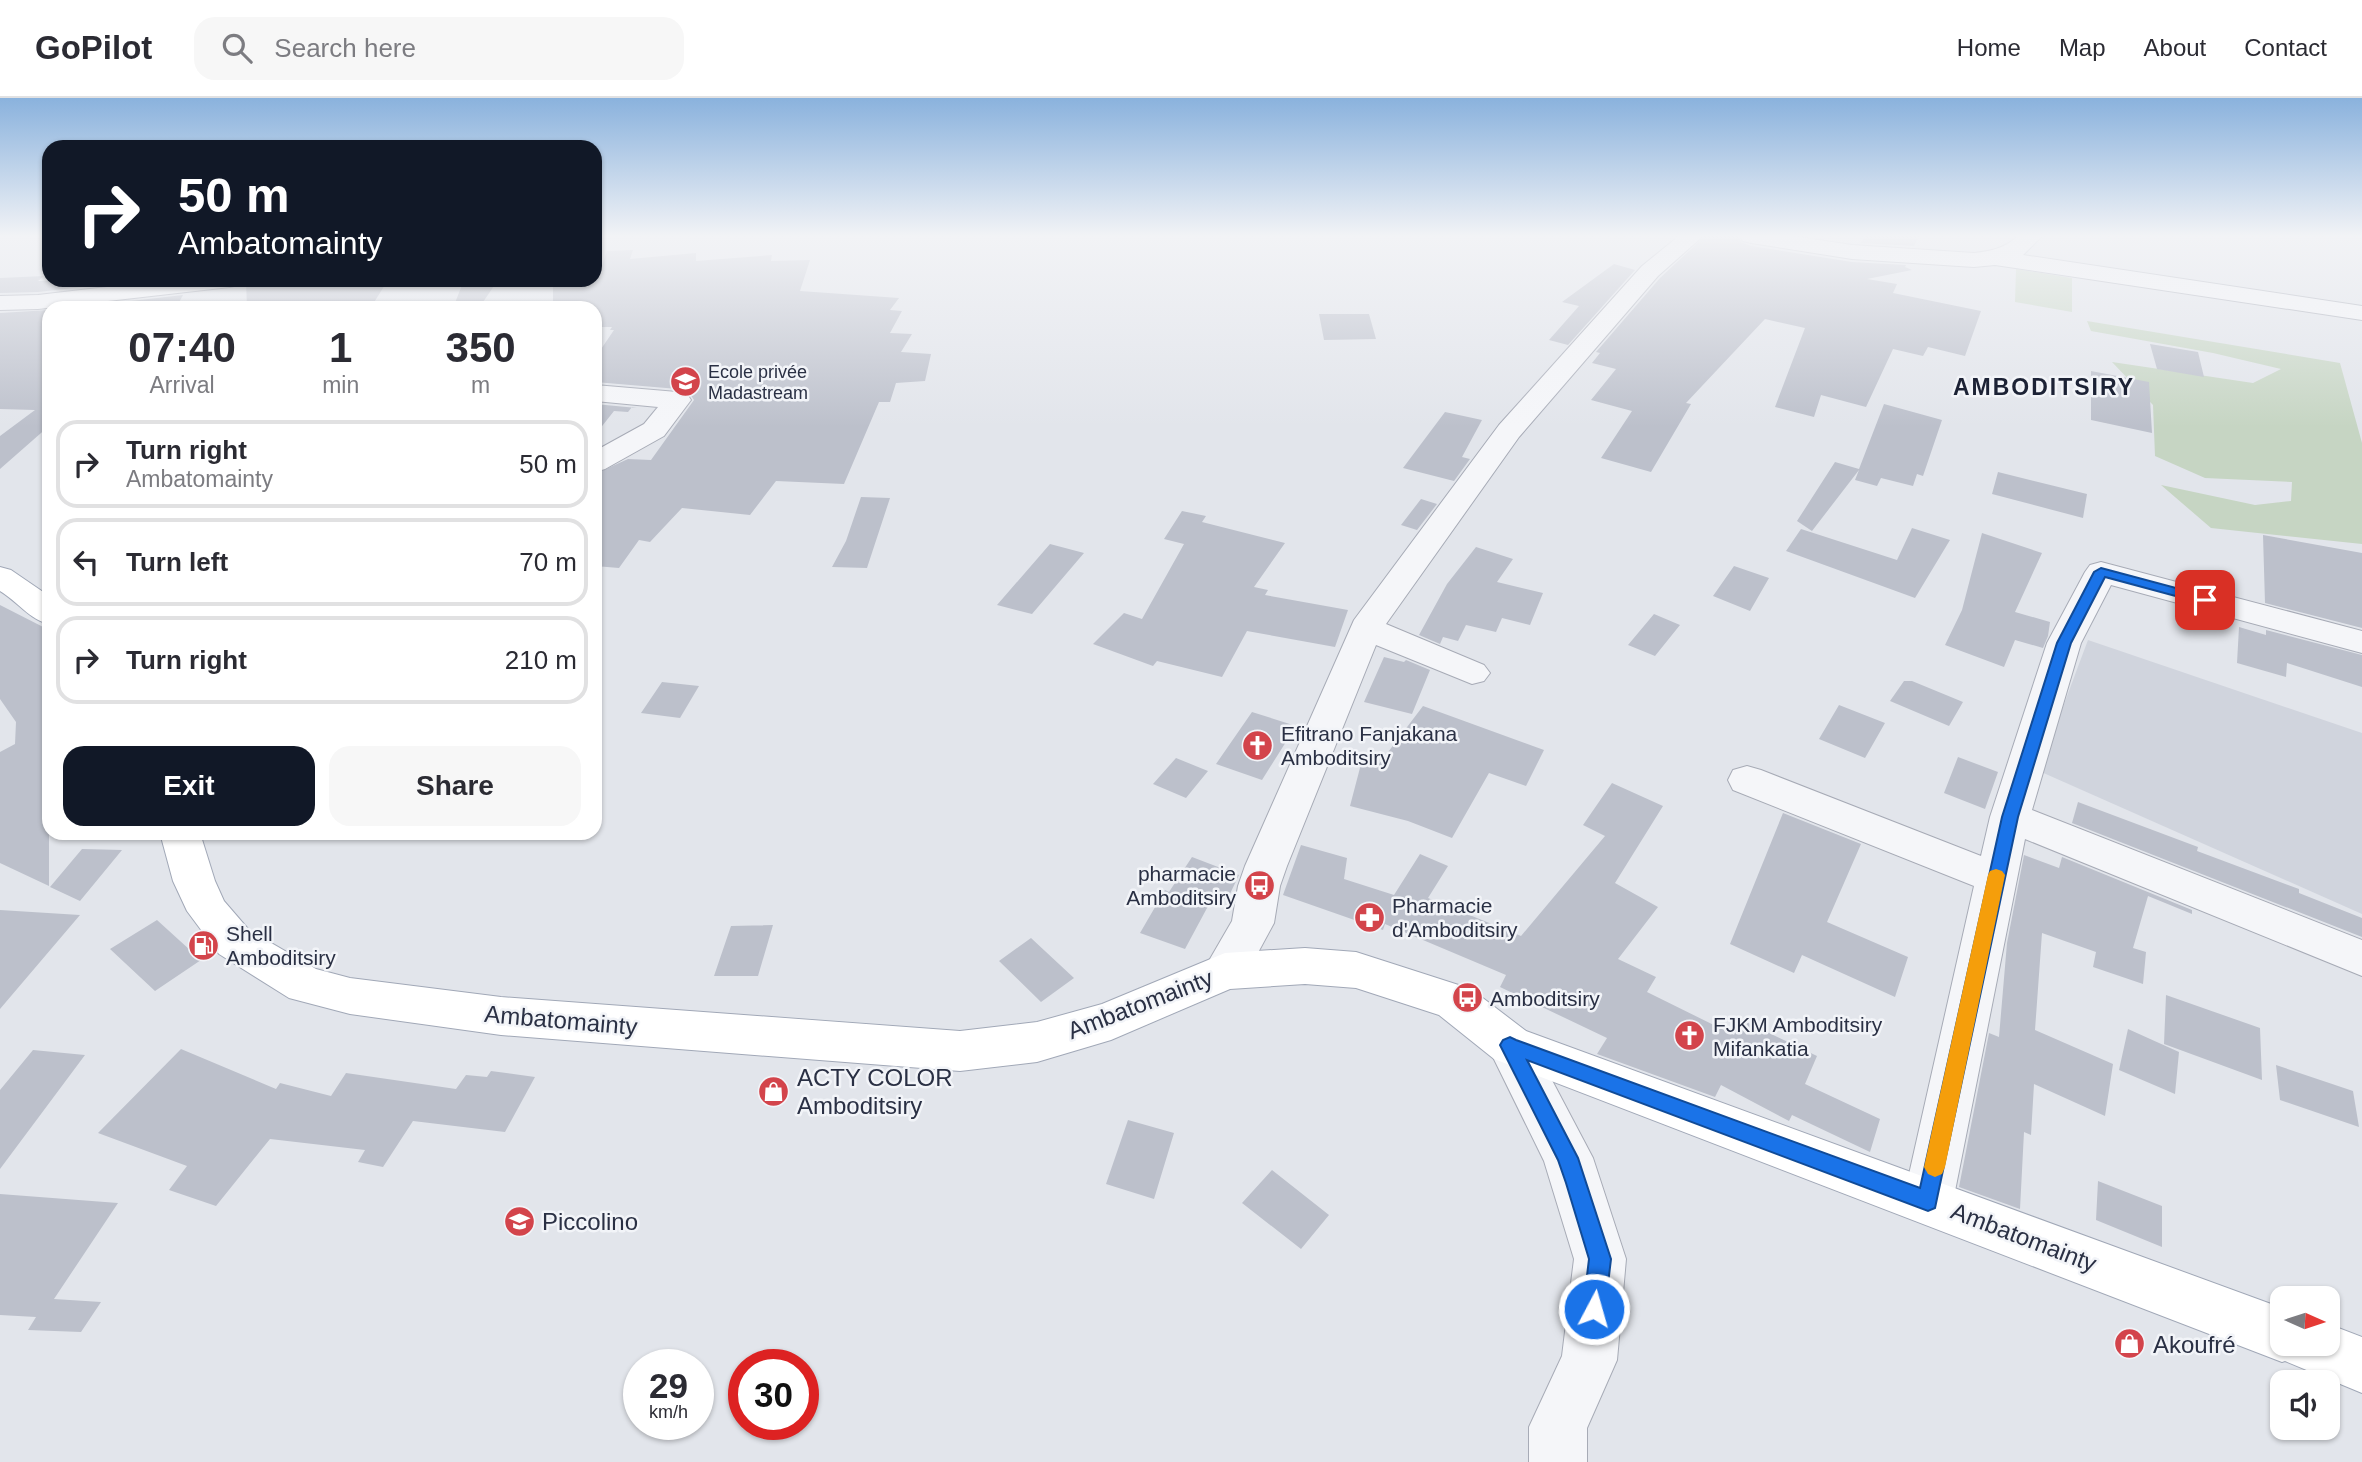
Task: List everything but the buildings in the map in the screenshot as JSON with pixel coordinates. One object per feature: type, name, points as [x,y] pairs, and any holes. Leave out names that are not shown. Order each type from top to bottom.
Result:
[{"type":"main road","points":[[0,576],[28,594],[42,607]]},
{"type":"main road","name":"Ambatomainty","points":[[182,840],[194,881],[208,911],[233,942],[305,985],[350,996],[501,1016],[960,1051],[1037,1042],[1111,1021],[1226,971],[1306,966],[1356,970],[1455,1002],[1510,1045],[2270,1330]]},
{"type":"main road","points":[[2338,1356],[2362,1365]]},
{"type":"street","points":[[1226,971],[1253,923],[1259,886],[1266,866],[1366,628],[1509,431],[1625,300]]},
{"type":"street","points":[[2273,300],[2362,313]]},
{"type":"street","points":[[0,303],[42,302]]},
{"type":"street","points":[[602,394],[677,400],[654,430],[602,459]]},
{"type":"street","points":[[1928,1201],[2010,817],[2064,643],[2101,572],[2362,642]]},
{"type":"street","points":[[1366,628],[1472,673]]},
{"type":"street","points":[[1747,780],[1996,878]]},
{"type":"street","points":[[2010,817],[2362,958]]},
{"type":"street","points":[[1510,1045],[1568,1158],[1600,1259],[1589,1360],[1558,1427],[1558,1462]]},
{"type":"shaded area","points":[[2088,640],[2362,733],[2362,914],[2039,771]]},
{"type":"green space","points":[[2015,300],[2072,300],[2072,312],[2015,302]]},
{"type":"green space","points":[[2087,321],[2340,363],[2362,443],[2362,544],[2211,528],[2161,485],[2255,505],[2291,501],[2292,482],[2205,478],[2155,456],[2153,405],[2112,362],[2253,383],[2281,369],[2213,353],[2091,331]]},
{"type":"slow traffic","points":[[1935,1167],[1996,875]]},
{"type":"place","name":"Ecole privée Madastream","points":[[685,382]]},
{"type":"place","name":"Efitrano Fanjakana Amboditsiry","points":[[1258,745]]},
{"type":"place","name":"pharmacie Amboditsiry","points":[[1259,885]]},
{"type":"place","name":"Pharmacie d'Amboditsiry","points":[[1369,917]]},
{"type":"place","name":"Shell Amboditsiry","points":[[203,945]]},
{"type":"place","name":"Amboditsiry","points":[[1467,998]]},
{"type":"place","name":"FJKM Amboditsiry Mifankatia","points":[[1690,1036]]},
{"type":"place","name":"ACTY COLOR Amboditsiry","points":[[774,1091]]},
{"type":"place","name":"Piccolino","points":[[519,1221]]},
{"type":"place","name":"Akoufré","points":[[2130,1344]]},
{"type":"district","name":"AMBODITSIRY","points":[[2044,387]]},
{"type":"route","points":[[1594,1309],[1600,1259],[1576,1183],[1568,1158],[1510,1045],[1928,1201],[2010,817],[2064,643],[2101,572],[2205,600]]}]
